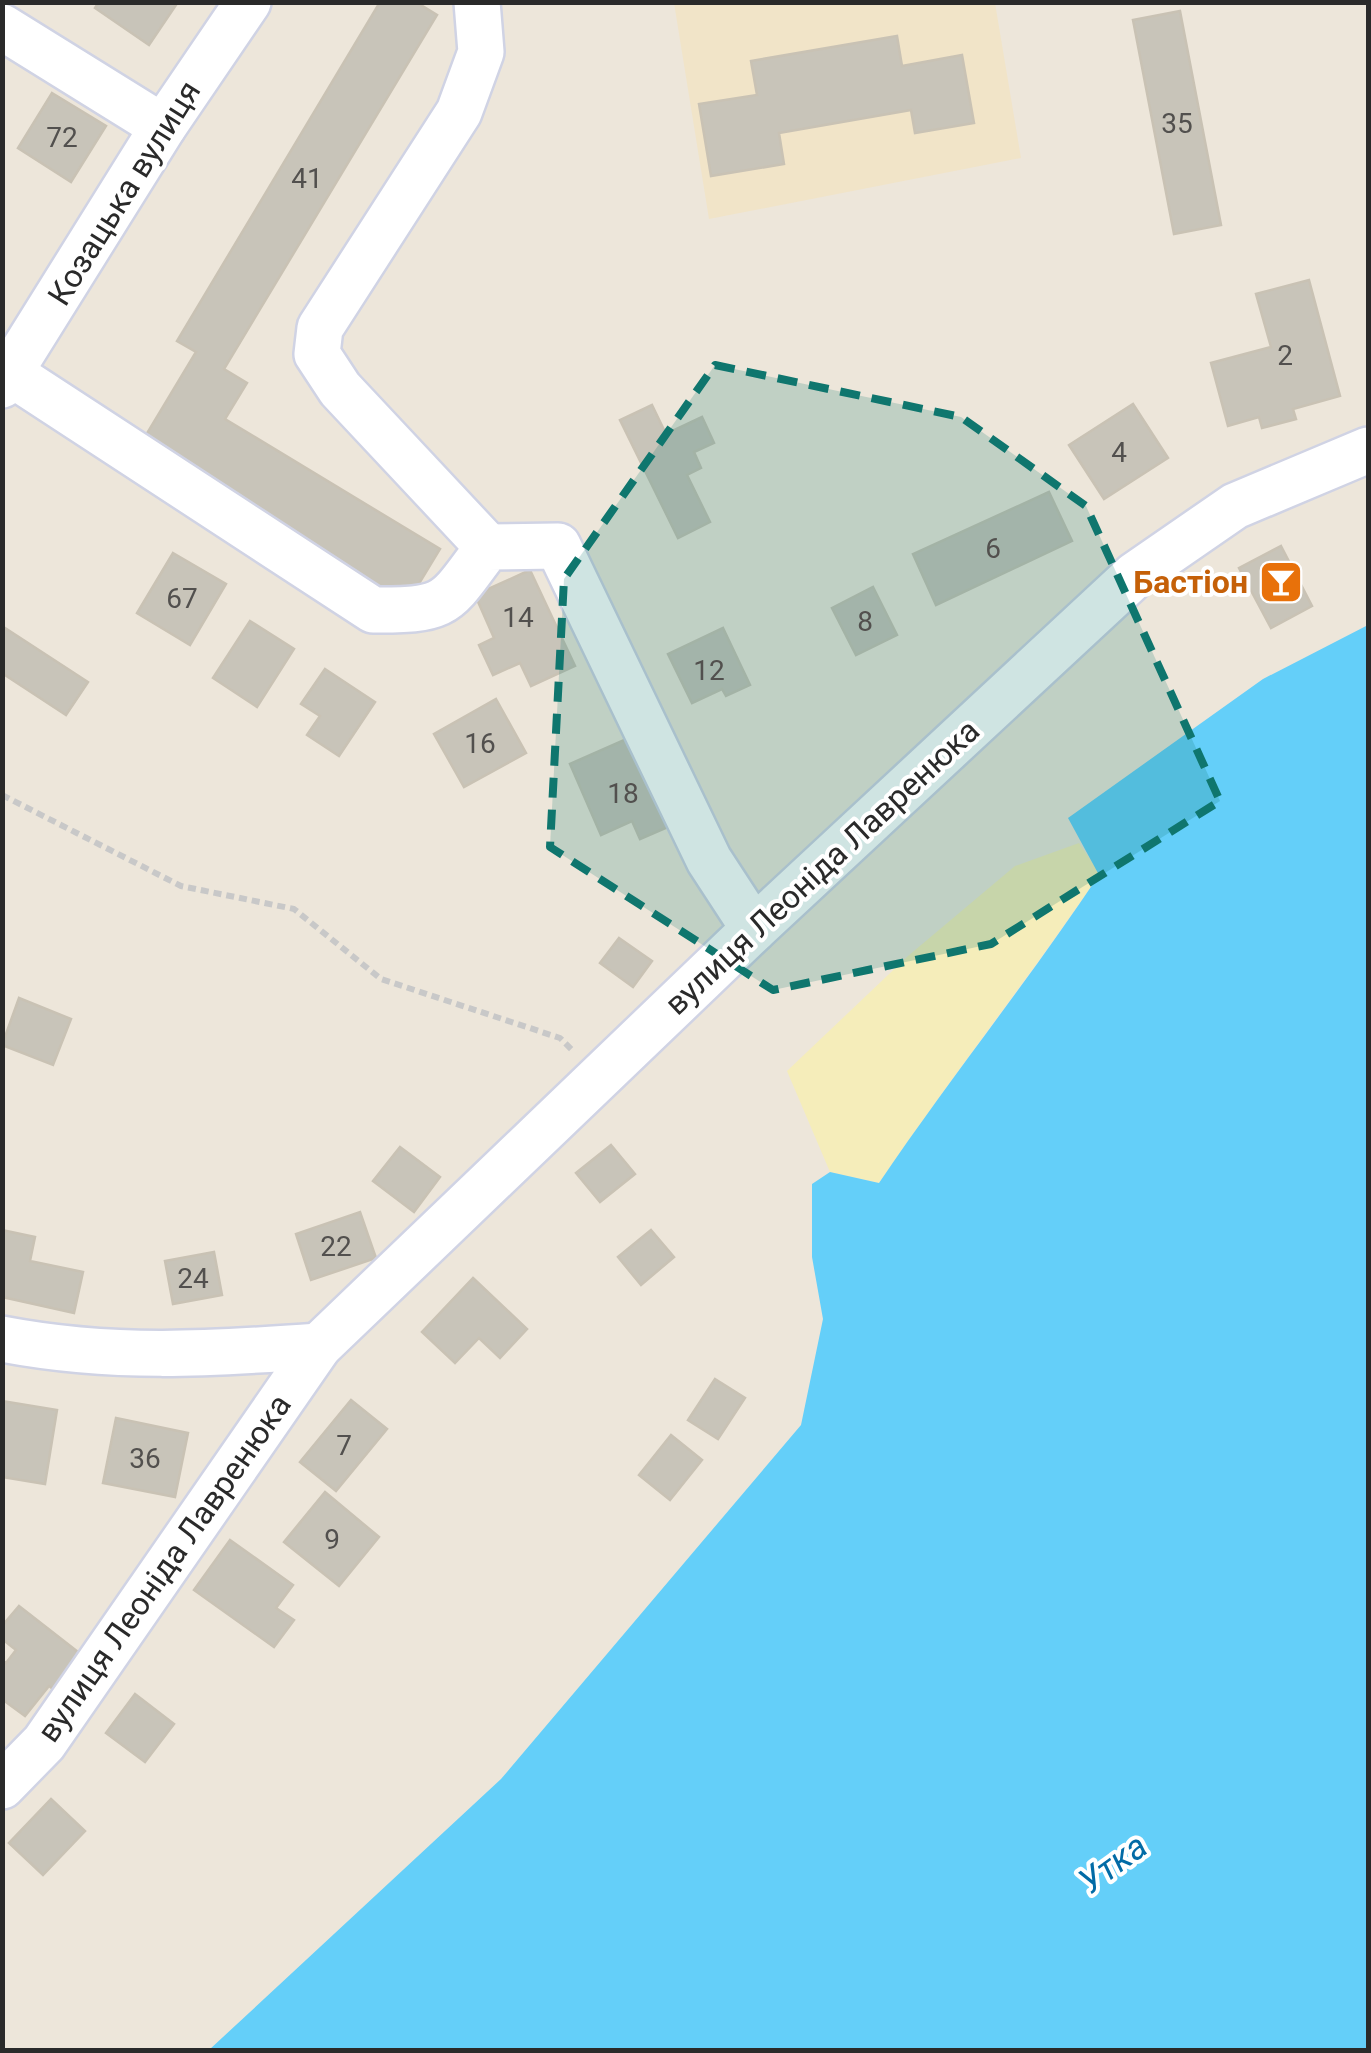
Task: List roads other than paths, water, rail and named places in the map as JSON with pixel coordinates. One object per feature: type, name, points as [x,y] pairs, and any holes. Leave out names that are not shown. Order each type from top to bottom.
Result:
[{"type":"street","name":"Козацька вулиця","points":[[6,379],[163,127],[248,2]]},
{"type":"street","points":[[477,2],[481,52],[460,112],[320,328],[316,354],[340,389],[488,548],[558,546],[709,860],[754,929]]},
{"type":"street","points":[[2,27],[163,127]]},
{"type":"street","points":[[6,379],[374,610],[427,610],[446,603],[488,548]]},
{"type":"street","name":"вулиця Леоніда Лавренюка","points":[[2,1786],[44,1743],[320,1346],[754,929],[1135,576],[1234,506],[1368,450]]},
{"type":"street","name":"вулиця Леоніда Лавренюка","points":[[2,1339],[76,1353],[204,1354],[320,1346]]},
{"type":"water","name":"Утка","points":[[1368,625],[1368,2050],[209,2050],[501,1779],[801,1425],[823,1319],[812,1257],[812,1184],[830,1172],[879,1183],[1072,914],[1099,875],[1068,818],[1263,679]]},
{"type":"place","name":"Бастіон","points":[[1281,582]]}]
